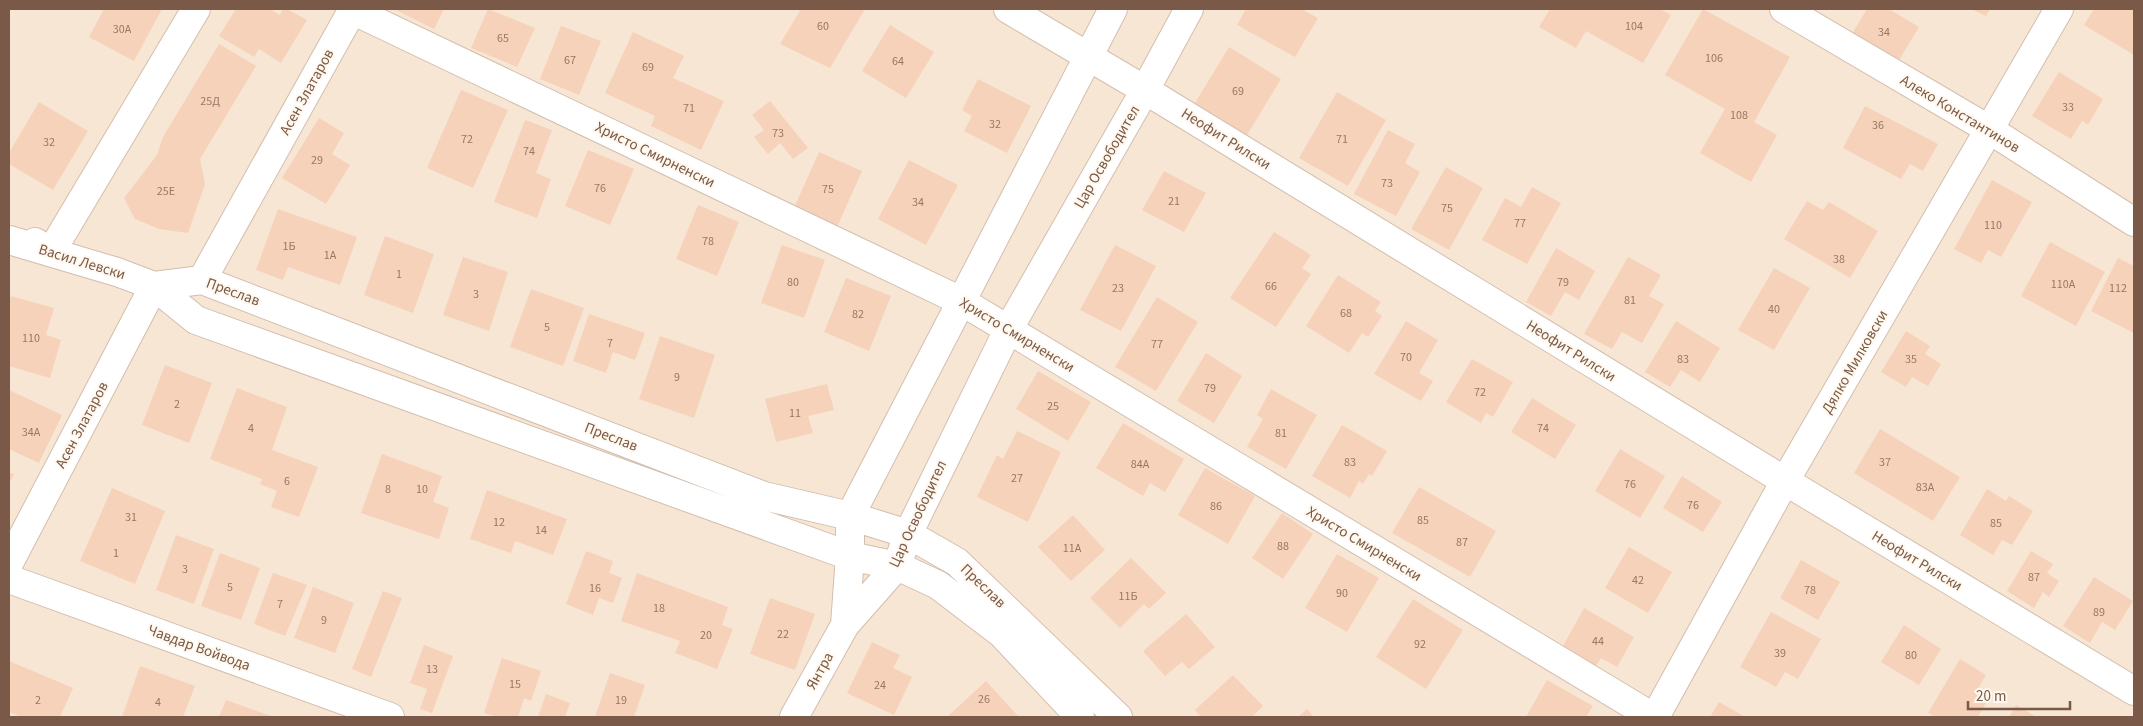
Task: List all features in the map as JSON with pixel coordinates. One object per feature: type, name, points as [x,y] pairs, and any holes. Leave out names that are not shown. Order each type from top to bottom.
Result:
[{"type":"street","points":[[9,225],[51,252],[196,9]]},
{"type":"street","name":"Асен Златаров","points":[[202,280],[352,9]]},
{"type":"street","name":"Христо Смирненски","points":[[352,9],[961,301],[1654,717]]},
{"type":"street","name":"Неофит Рилски","points":[[1008,9],[1145,90],[1785,482],[2134,692]]},
{"type":"street","points":[[845,625],[850,556],[850,516],[1113,9]]},
{"type":"street","name":"Цар Освободител","points":[[845,625],[897,566],[908,534],[1008,330],[1189,9]]},
{"type":"street","name":"Алеко Константинов","points":[[1784,9],[1990,130],[2134,222]]},
{"type":"street","name":"Дялко Милковски","points":[[1654,717],[1785,482],[2059,9]]},
{"type":"street","name":"Васил Левски","points":[[9,240],[154,286]]},
{"type":"street","name":"Преслав","points":[[154,286],[202,280],[764,496],[850,516],[908,534],[957,562],[1118,717]]},
{"type":"street","name":"Асен Златаров","points":[[9,563],[154,286]]},
{"type":"street","name":"Преслав","points":[[154,286],[196,320],[850,556],[897,566],[938,585],[1001,633],[1080,717]]},
{"type":"street","name":"Чавдар Войвода","points":[[9,579],[380,716]]},
{"type":"street","name":"Янтра","points":[[794,717],[845,625]]},
{"type":"shaded area","points":[[9,9],[2134,9],[2134,717],[9,717]]},
{"type":"building","points":[[104,9],[162,9],[134,61],[89,37]]},
{"type":"building","points":[[236,9],[270,9],[280,15],[283,9],[287,9],[307,20],[281,63],[259,49],[254,57],[219,36]]},
{"type":"building","points":[[394,9],[444,9],[434,29]]},
{"type":"building","points":[[488,9],[535,28],[517,67],[471,48]]},
{"type":"building","points":[[801,9],[865,9],[830,68],[780,44]]},
{"type":"building","points":[[1246,9],[1301,9],[1318,18],[1295,57],[1237,25]]},
{"type":"building","points":[[1550,9],[1660,9],[1671,15],[1643,63],[1586,31],[1576,48],[1539,27]]},
{"type":"building","points":[[1703,9],[1790,57],[1754,122],[1777,135],[1751,182],[1700,153],[1725,109],[1665,75]]},
{"type":"building","points":[[1867,9],[1889,9],[1919,27],[1896,65],[1850,37]]},
{"type":"building","points":[[1971,9],[1990,9],[1986,16]]},
{"type":"building","points":[[2094,9],[2134,9],[2134,55],[2084,25]]},
{"type":"building","points":[[890,25],[934,52],[906,98],[862,71]]},
{"type":"building","points":[[561,26],[601,41],[579,95],[540,79]]},
{"type":"building","points":[[633,32],[684,56],[673,78],[724,101],[701,150],[651,126],[655,116],[605,93]]},
{"type":"building","points":[[219,44],[256,66],[200,159],[205,184],[188,233],[159,229],[135,219],[124,198],[157,155],[163,137]]},
{"type":"building","points":[[1229,47],[1281,79],[1247,135],[1195,103]]},
{"type":"building","points":[[2059,72],[2103,99],[2088,125],[2082,121],[2071,139],[2032,116]]},
{"type":"building","points":[[978,79],[1031,106],[1007,153],[964,131],[972,116],[962,110]]},
{"type":"building","points":[[461,90],[508,110],[473,188],[427,168]]},
{"type":"building","points":[[1337,92],[1386,120],[1348,186],[1299,158]]},
{"type":"building","points":[[770,101],[808,148],[793,159],[780,143],[768,154],[754,137],[764,130],[752,115]]},
{"type":"building","points":[[39,102],[88,131],[53,190],[9,164],[9,153]]},
{"type":"building","points":[[1865,106],[1938,144],[1923,171],[1910,164],[1901,179],[1843,148]]},
{"type":"building","points":[[319,118],[344,133],[332,154],[350,165],[326,204],[282,178]]},
{"type":"building","points":[[525,120],[552,130],[536,173],[551,179],[537,218],[494,202]]},
{"type":"building","points":[[1388,130],[1415,144],[1405,163],[1420,172],[1396,216],[1354,194]]},
{"type":"building","points":[[588,150],[634,169],[610,225],[565,206]]},
{"type":"building","points":[[819,152],[862,171],[837,227],[794,208]]},
{"type":"building","points":[[909,160],[958,185],[926,245],[878,219]]},
{"type":"building","points":[[1446,167],[1483,188],[1449,250],[1411,229]]},
{"type":"building","points":[[1164,171],[1206,193],[1184,232],[1142,210]]},
{"type":"building","points":[[1992,180],[2032,202],[2001,257],[1988,250],[1981,263],[1954,249]]},
{"type":"building","points":[[1532,187],[1561,203],[1527,264],[1482,240],[1505,198],[1521,207]]},
{"type":"building","points":[[1807,201],[1823,210],[1829,202],[1878,231],[1850,278],[1784,239]]},
{"type":"building","points":[[698,205],[739,222],[717,276],[676,259]]},
{"type":"building","points":[[278,209],[357,237],[340,285],[288,267],[283,280],[256,270]]},
{"type":"building","points":[[1274,232],[1311,255],[1302,268],[1311,274],[1276,327],[1230,298]]},
{"type":"building","points":[[385,236],[434,254],[413,313],[364,295]]},
{"type":"building","points":[[2050,242],[2105,272],[2076,326],[2021,296]]},
{"type":"building","points":[[782,245],[825,260],[804,318],[761,303]]},
{"type":"building","points":[[1115,245],[1156,266],[1121,331],[1080,310]]},
{"type":"building","points":[[1556,248],[1595,271],[1579,300],[1565,292],[1551,316],[1526,302]]},
{"type":"building","points":[[463,257],[508,272],[489,331],[443,315]]},
{"type":"building","points":[[1628,257],[1661,275],[1649,296],[1664,304],[1642,343],[1622,332],[1612,349],[1584,334]]},
{"type":"building","points":[[2118,258],[2134,266],[2134,333],[2091,311]]},
{"type":"building","points":[[1774,268],[1810,288],[1774,350],[1738,330]]},
{"type":"building","points":[[1338,275],[1381,302],[1375,311],[1382,316],[1368,337],[1362,333],[1349,353],[1306,326]]},
{"type":"building","points":[[846,278],[891,296],[869,351],[824,332]]},
{"type":"building","points":[[531,289],[584,308],[563,366],[510,347]]},
{"type":"building","points":[[11,296],[54,308],[46,335],[61,340],[50,378],[9,366],[9,303]]},
{"type":"building","points":[[1157,297],[1198,322],[1156,391],[1115,367]]},
{"type":"building","points":[[589,314],[645,333],[635,360],[613,352],[606,373],[573,361]]},
{"type":"building","points":[[1406,321],[1438,340],[1419,373],[1433,381],[1421,401],[1374,374]]},
{"type":"building","points":[[1676,321],[1720,348],[1700,382],[1681,370],[1670,387],[1645,372]]},
{"type":"building","points":[[1906,331],[1930,346],[1925,354],[1941,364],[1928,386],[1912,377],[1906,387],[1881,372]]},
{"type":"building","points":[[660,336],[715,355],[694,418],[639,399]]},
{"type":"building","points":[[1206,353],[1242,376],[1214,423],[1177,401]]},
{"type":"building","points":[[1472,359],[1513,382],[1493,417],[1486,413],[1481,423],[1446,402]]},
{"type":"building","points":[[165,365],[212,383],[189,443],[142,425]]},
{"type":"building","points":[[1038,371],[1091,402],[1068,441],[1016,409]]},
{"type":"building","points":[[827,384],[834,410],[808,416],[813,433],[776,442],[765,399]]},
{"type":"building","points":[[237,388],[287,407],[272,450],[318,467],[299,517],[271,507],[277,491],[260,484],[262,479],[210,459]]},
{"type":"building","points":[[1271,389],[1317,415],[1286,469],[1247,447],[1263,419],[1257,415]]},
{"type":"building","points":[[9,390],[62,415],[39,463],[9,449]]},
{"type":"building","points":[[1532,398],[1576,425],[1555,459],[1511,432]]},
{"type":"building","points":[[1123,423],[1184,459],[1165,492],[1150,483],[1143,496],[1096,468]]},
{"type":"building","points":[[1342,425],[1387,451],[1372,476],[1369,474],[1363,484],[1359,481],[1350,498],[1312,476]]},
{"type":"building","points":[[1880,429],[1960,477],[1933,521],[1854,473]]},
{"type":"building","points":[[1017,431],[1061,452],[1028,522],[977,497],[997,455],[1003,459]]},
{"type":"building","points":[[1620,449],[1665,476],[1640,518],[1595,491]]},
{"type":"building","points":[[382,454],[442,476],[433,502],[449,508],[439,539],[361,513]]},
{"type":"building","points":[[1205,468],[1255,496],[1228,544],[1178,515]]},
{"type":"building","points":[[9,472],[14,474],[9,484]]},
{"type":"building","points":[[1682,476],[1722,502],[1703,532],[1663,508]]},
{"type":"building","points":[[1419,487],[1496,531],[1470,577],[1392,533]]},
{"type":"building","points":[[112,488],[165,511],[135,584],[80,561]]},
{"type":"building","points":[[1987,489],[2006,501],[2009,496],[2033,511],[2012,545],[2002,540],[1993,555],[1960,535]]},
{"type":"building","points":[[487,490],[567,519],[553,555],[515,541],[511,553],[470,539]]},
{"type":"building","points":[[1282,513],[1313,534],[1283,579],[1252,558]]},
{"type":"building","points":[[1073,515],[1105,550],[1071,581],[1038,547]]},
{"type":"building","points":[[176,535],[214,549],[194,604],[156,590]]},
{"type":"building","points":[[1629,547],[1672,572],[1648,613],[1605,588]]},
{"type":"building","points":[[586,551],[613,561],[609,573],[622,578],[613,603],[599,598],[593,615],[566,604]]},
{"type":"building","points":[[2031,551],[2053,564],[2047,573],[2059,581],[2049,597],[2043,592],[2034,608],[2007,591]]},
{"type":"building","points":[[220,553],[260,568],[241,620],[201,606]]},
{"type":"building","points":[[1337,554],[1379,578],[1347,632],[1305,608]]},
{"type":"building","points":[[1131,558],[1166,593],[1149,609],[1144,604],[1120,628],[1090,598]]},
{"type":"building","points":[[1801,560],[1840,582],[1818,620],[1780,598]]},
{"type":"building","points":[[273,573],[307,585],[285,636],[254,624]]},
{"type":"building","points":[[637,573],[728,607],[722,625],[733,629],[717,669],[675,653],[680,641],[621,621]]},
{"type":"building","points":[[2094,577],[2133,601],[2115,630],[2102,622],[2090,643],[2063,626]]},
{"type":"building","points":[[313,587],[354,603],[335,653],[294,638]]},
{"type":"building","points":[[383,591],[402,598],[371,677],[352,669]]},
{"type":"building","points":[[770,598],[815,614],[795,670],[750,654]]},
{"type":"building","points":[[1413,599],[1463,630],[1426,689],[1376,657]]},
{"type":"building","points":[[1584,608],[1634,637],[1617,667],[1601,658],[1596,666],[1563,646]]},
{"type":"building","points":[[1771,612],[1821,639],[1798,679],[1785,672],[1776,687],[1740,667]]},
{"type":"building","points":[[1186,614],[1215,647],[1189,669],[1182,662],[1165,676],[1143,651]]},
{"type":"building","points":[[1904,625],[1941,649],[1919,685],[1881,662]]},
{"type":"building","points":[[872,642],[900,655],[893,668],[912,677],[894,715],[847,693]]},
{"type":"building","points":[[424,645],[453,656],[432,713],[420,709],[427,689],[410,683]]},
{"type":"building","points":[[502,658],[541,671],[531,701],[524,698],[518,717],[498,717],[484,713]]},
{"type":"building","points":[[1960,659],[1986,675],[1976,692],[1988,699],[1978,717],[1936,717],[1928,713]]},
{"type":"building","points":[[9,661],[73,688],[60,717],[21,717],[9,712]]},
{"type":"building","points":[[140,666],[195,686],[183,717],[122,717]]},
{"type":"building","points":[[610,673],[645,685],[634,717],[595,717]]},
{"type":"building","points":[[1233,675],[1263,706],[1252,717],[1201,717],[1195,710]]},
{"type":"building","points":[[1547,680],[1593,706],[1586,717],[1526,717]]},
{"type":"building","points":[[986,681],[1019,717],[947,717]]},
{"type":"building","points":[[546,694],[570,703],[565,717],[538,717]]},
{"type":"building","points":[[226,700],[274,717],[219,717]]},
{"type":"building","points":[[1719,702],[1745,717],[1710,717]]},
{"type":"building","points":[[2016,705],[2037,717],[2009,717]]},
{"type":"building","points":[[1307,709],[1314,717],[1298,717]]}]
